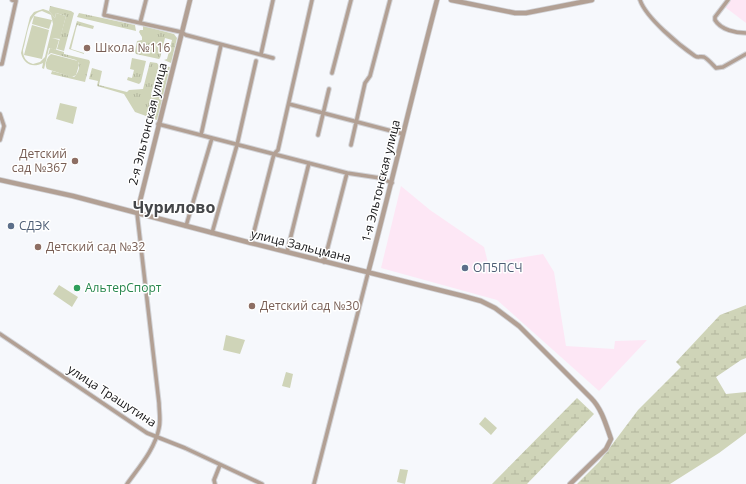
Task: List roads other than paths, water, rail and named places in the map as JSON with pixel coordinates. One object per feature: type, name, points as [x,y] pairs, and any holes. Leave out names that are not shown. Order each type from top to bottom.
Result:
[{"type":"street","points":[[107,0],[104,15],[181,32],[186,35],[221,45],[273,58]]},
{"type":"street","points":[[140,23],[146,0]]},
{"type":"street","name":"2-я Эльтонская улица","points":[[127,484],[152,448],[157,438],[160,426],[159,403],[137,213],[190,0]]},
{"type":"street","points":[[261,54],[273,0]]},
{"type":"street","points":[[252,243],[274,154],[278,150],[312,0]]},
{"type":"street","points":[[332,73],[351,0]]},
{"type":"street","points":[[351,145],[365,83],[370,76],[390,0]]},
{"type":"street","name":"1-я Эльтонская улица","points":[[314,484],[392,183],[412,94],[437,0]]},
{"type":"street","points":[[451,0],[515,13],[526,13],[592,0]]},
{"type":"street","points":[[640,0],[643,8],[649,16],[681,46],[697,57],[704,57],[716,68],[724,67],[746,54]]},
{"type":"street","points":[[728,0],[715,17],[715,20],[720,26],[737,33],[746,33]]},
{"type":"street","points":[[0,64],[2,64],[14,1]]},
{"type":"street","points":[[201,136],[221,45]]},
{"type":"street","points":[[212,233],[236,145],[256,61]]},
{"type":"street","points":[[318,135],[328,89]]},
{"type":"street","points":[[289,104],[356,120],[403,134]]},
{"type":"street","points":[[0,114],[4,126],[0,140]]},
{"type":"street","points":[[158,124],[309,164],[347,173],[380,178],[392,183]]},
{"type":"street","points":[[186,226],[212,138]]},
{"type":"street","points":[[287,252],[309,164]]},
{"type":"street","points":[[324,262],[347,173]]},
{"type":"street","name":"улица Зальцмана","points":[[0,180],[65,194],[324,262],[463,296],[481,301],[495,308],[519,326],[596,402],[604,418],[611,439],[606,449],[570,484]]},
{"type":"street","name":"улица Трашутина","points":[[0,334],[147,433],[185,448],[262,484]]},
{"type":"street","points":[[215,484],[214,480],[220,465]]},
{"type":"place","name":"Школа №116","points":[[87,48]]},
{"type":"place","name":"Детский сад №367","points":[[75,161]]},
{"type":"place","name":"СДЭК","points":[[11,226]]},
{"type":"place","name":"Детский сад №32","points":[[38,247]]},
{"type":"place","name":"ОП5ПСЧ","points":[[465,268]]},
{"type":"place","name":"АльтерСпорт","points":[[77,288]]},
{"type":"place","name":"Детский сад №30","points":[[252,306]]},
{"type":"district","name":"Чурилово","points":[[174,207]]}]
